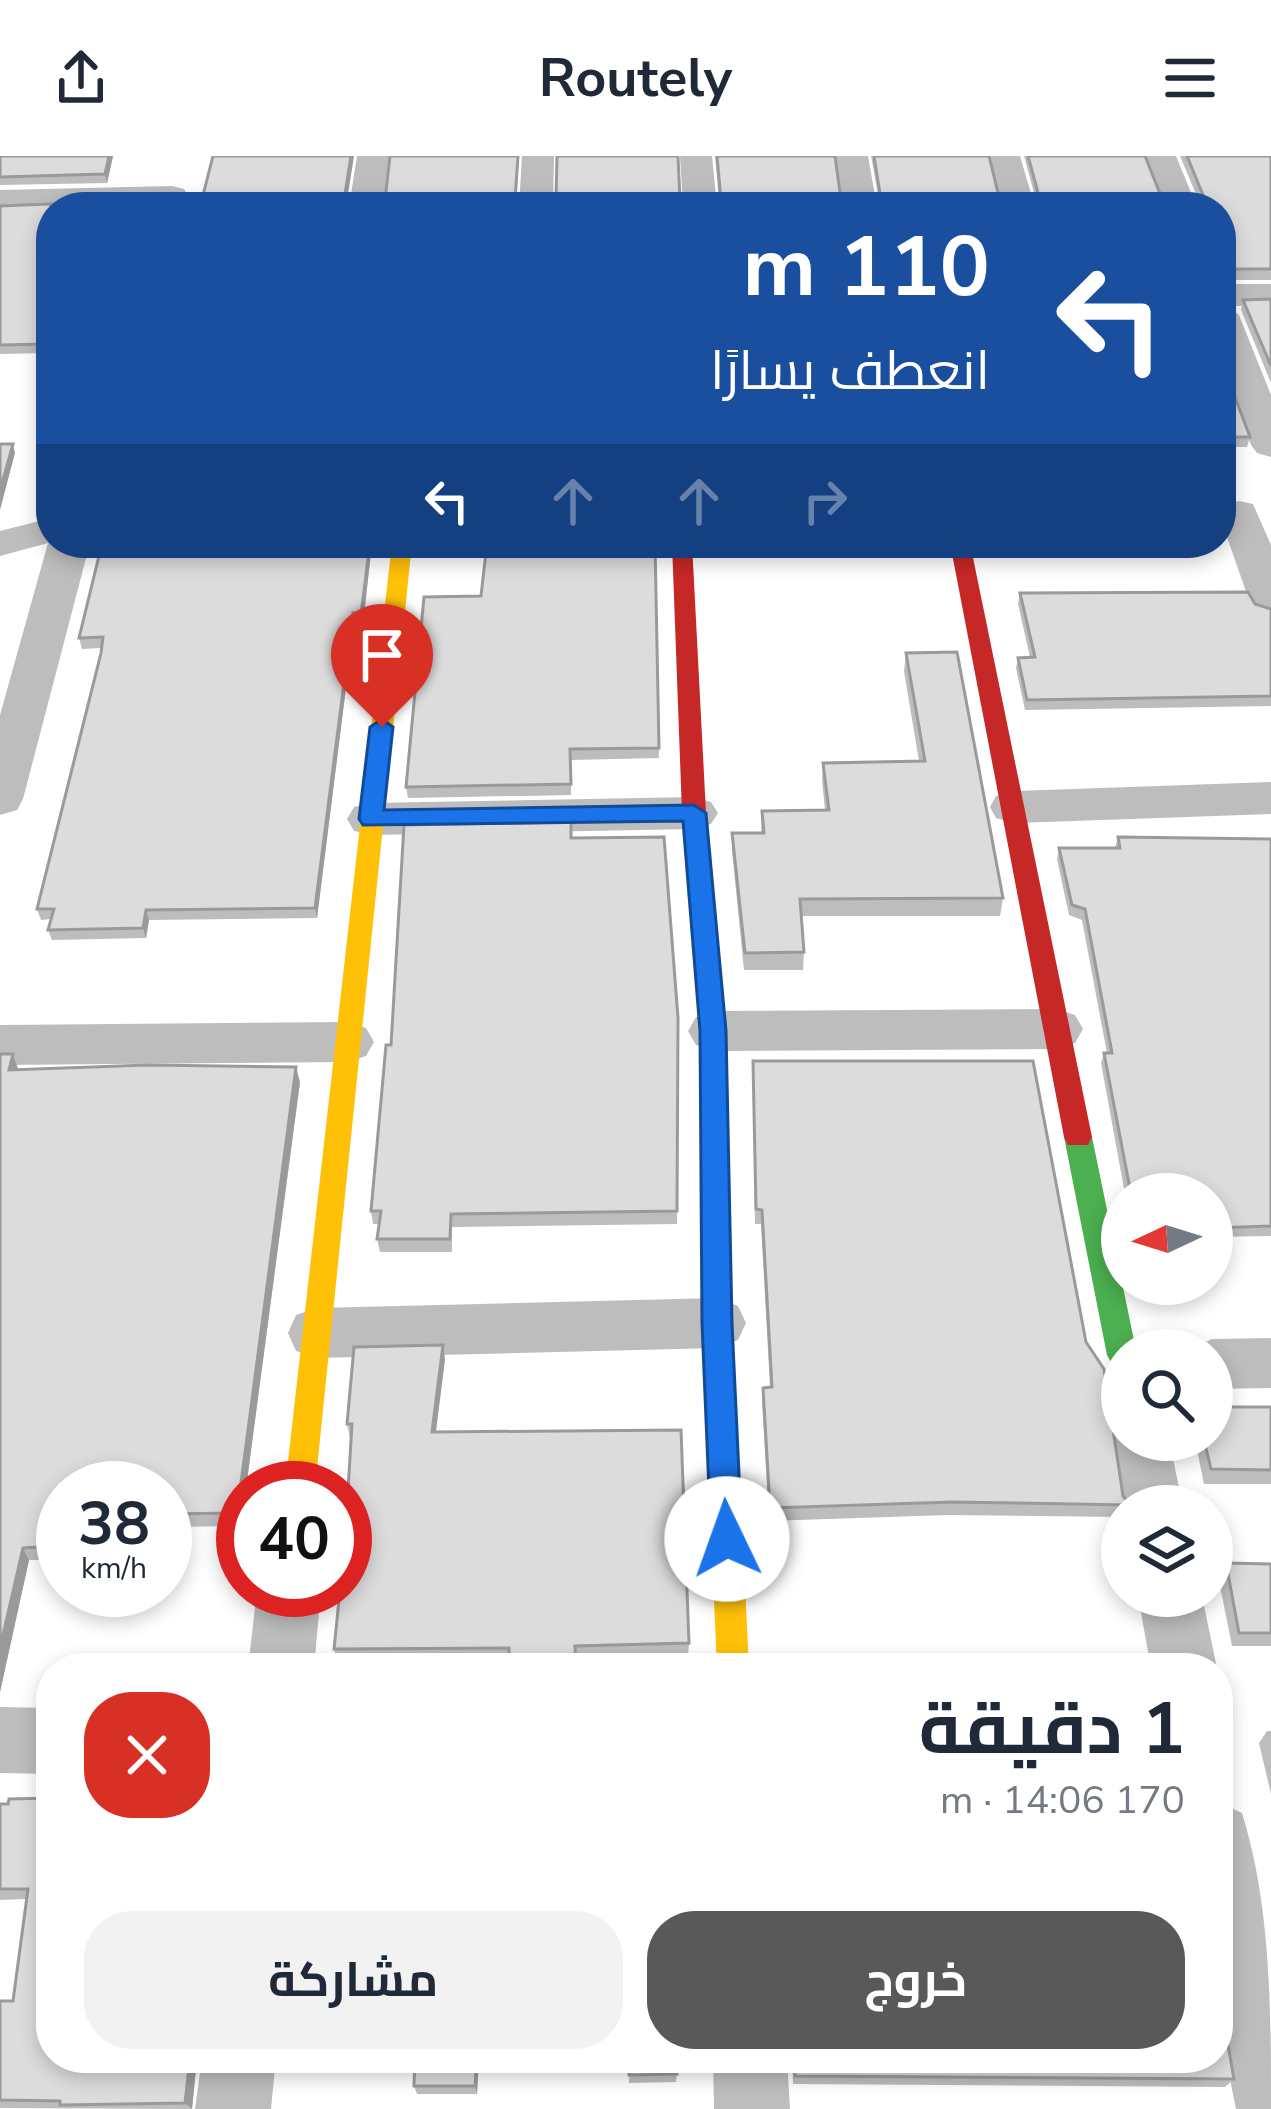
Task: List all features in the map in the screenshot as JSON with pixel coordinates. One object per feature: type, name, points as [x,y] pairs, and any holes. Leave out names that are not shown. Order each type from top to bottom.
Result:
[{"type":"street","points":[[173,192],[182,156]]},
{"type":"street","points":[[368,192],[373,156]]},
{"type":"street","points":[[537,192],[538,156]]},
{"type":"street","points":[[696,156],[699,192]]},
{"type":"street","points":[[852,156],[858,192]]},
{"type":"street","points":[[1004,156],[1014,192]]},
{"type":"street","points":[[1160,156],[1174,192]]},
{"type":"street","points":[[0,200],[36,200]]},
{"type":"street","points":[[1236,295],[1271,295]]},
{"type":"street","points":[[1236,354],[1271,446]]},
{"type":"street","points":[[1244,513],[1271,603]]},
{"type":"street","points":[[0,544],[36,534]]},
{"type":"street","points":[[0,799],[65,558]]},
{"type":"street","points":[[303,1461],[400,558]]},
{"type":"street","points":[[683,558],[694,813],[713,1031],[717,1323],[732,1653]]},
{"type":"street","points":[[963,558],[1117,1329]]},
{"type":"street","points":[[1013,808],[1271,798]]},
{"type":"street","points":[[371,819],[694,813]]},
{"type":"street","points":[[713,1031],[1058,1029]]},
{"type":"street","points":[[0,1045],[348,1042]]},
{"type":"street","points":[[317,1333],[717,1323]]},
{"type":"street","points":[[1233,1364],[1271,1363]]},
{"type":"street","points":[[283,1653],[286,1617]]},
{"type":"street","points":[[1174,1617],[1181,1653]]},
{"type":"street","points":[[0,1740],[36,1741]]},
{"type":"street","points":[[1233,1912],[1271,2103]]},
{"type":"street","points":[[233,2109],[237,2073]]},
{"type":"street","points":[[750,2073],[752,2109]]},
{"type":"building","points":[[0,156],[109,156],[105,174],[0,177]]},
{"type":"building","points":[[213,156],[351,156],[345,192],[204,192]]},
{"type":"building","points":[[390,156],[518,156],[516,192],[386,192]]},
{"type":"building","points":[[557,156],[678,156],[680,192],[556,192]]},
{"type":"building","points":[[717,156],[835,156],[840,192],[720,192]]},
{"type":"building","points":[[874,156],[989,156],[998,192],[880,192]]},
{"type":"building","points":[[1028,156],[1145,156],[1159,192],[1038,192]]},
{"type":"building","points":[[1187,156],[1271,156],[1271,269],[1236,269],[1236,192],[1202,192]]},
{"type":"building","points":[[36,205],[36,344],[0,345],[0,206]]},
{"type":"building","points":[[1271,299],[1271,366],[1243,300]]},
{"type":"building","points":[[1236,400],[1250,437],[1236,437]]},
{"type":"building","points":[[0,444],[13,444],[0,491]]},
{"type":"building","points":[[99,558],[368,558],[361,614],[353,613],[315,908],[146,910],[143,928],[48,930],[54,909],[37,909],[103,637],[79,638]]},
{"type":"building","points":[[485,558],[655,558],[659,748],[570,749],[571,784],[406,787],[424,597],[481,596]]},
{"type":"building","points":[[1248,592],[1255,604],[1271,609],[1271,696],[1027,700],[1018,658],[1035,657],[1020,593]]},
{"type":"building","points":[[957,652],[1003,898],[800,899],[804,952],[745,953],[732,833],[764,833],[762,811],[829,810],[823,763],[925,761],[906,653]]},
{"type":"building","points":[[571,822],[571,838],[664,837],[678,1018],[677,1211],[451,1214],[450,1239],[377,1239],[381,1211],[371,1211],[386,1045],[391,1045],[404,825]]},
{"type":"building","points":[[1118,837],[1271,839],[1271,1226],[1233,1227],[1233,1173],[1127,1173],[1104,1053],[1112,1053],[1085,909],[1072,905],[1059,848],[1120,848]]},
{"type":"building","points":[[0,1054],[13,1054],[9,1070],[296,1067],[244,1461],[216,1461],[216,1513],[192,1514],[192,1461],[36,1461],[36,1547],[23,1548],[0,1648]]},
{"type":"building","points":[[753,1061],[1033,1061],[1086,1342],[1101,1364],[1101,1461],[1118,1461],[1121,1485],[1101,1485],[1101,1505],[952,1502],[770,1508],[763,1388],[772,1387],[762,1210],[756,1209]]},
{"type":"building","points":[[443,1345],[432,1432],[681,1430],[689,1643],[575,1646],[575,1653],[509,1653],[509,1648],[334,1649],[337,1617],[372,1617],[372,1461],[350,1461],[352,1424],[347,1424],[354,1347]]},
{"type":"building","points":[[1233,1407],[1271,1407],[1271,1470],[1211,1469],[1209,1461],[1233,1461]]},
{"type":"building","points":[[1233,1563],[1271,1564],[1271,1633],[1239,1633]]},
{"type":"building","points":[[36,1798],[36,2073],[188,2073],[185,2103],[60,2105],[60,2101],[0,2100],[0,2001],[13,2001],[28,1889],[0,1889],[0,1804],[8,1804],[9,1799]]},
{"type":"building","points":[[414,2073],[476,2073],[475,2086],[414,2086]]},
{"type":"building","points":[[1233,2073],[1234,2079],[795,2076]]},
{"type":"traffic: fast","points":[[1078,1137],[1117,1329]]},
{"type":"traffic: slow","points":[[303,1461],[400,558]]},
{"type":"traffic: slow","points":[[715,1164],[717,1323],[732,1653]]},
{"type":"traffic: jam","points":[[683,558],[694,813],[714,1031],[715,1164]]},
{"type":"traffic: jam","points":[[963,558],[1078,1137]]},
{"type":"route","points":[[382,727],[371,819],[694,813],[713,1031],[717,1323],[727,1539]]}]
